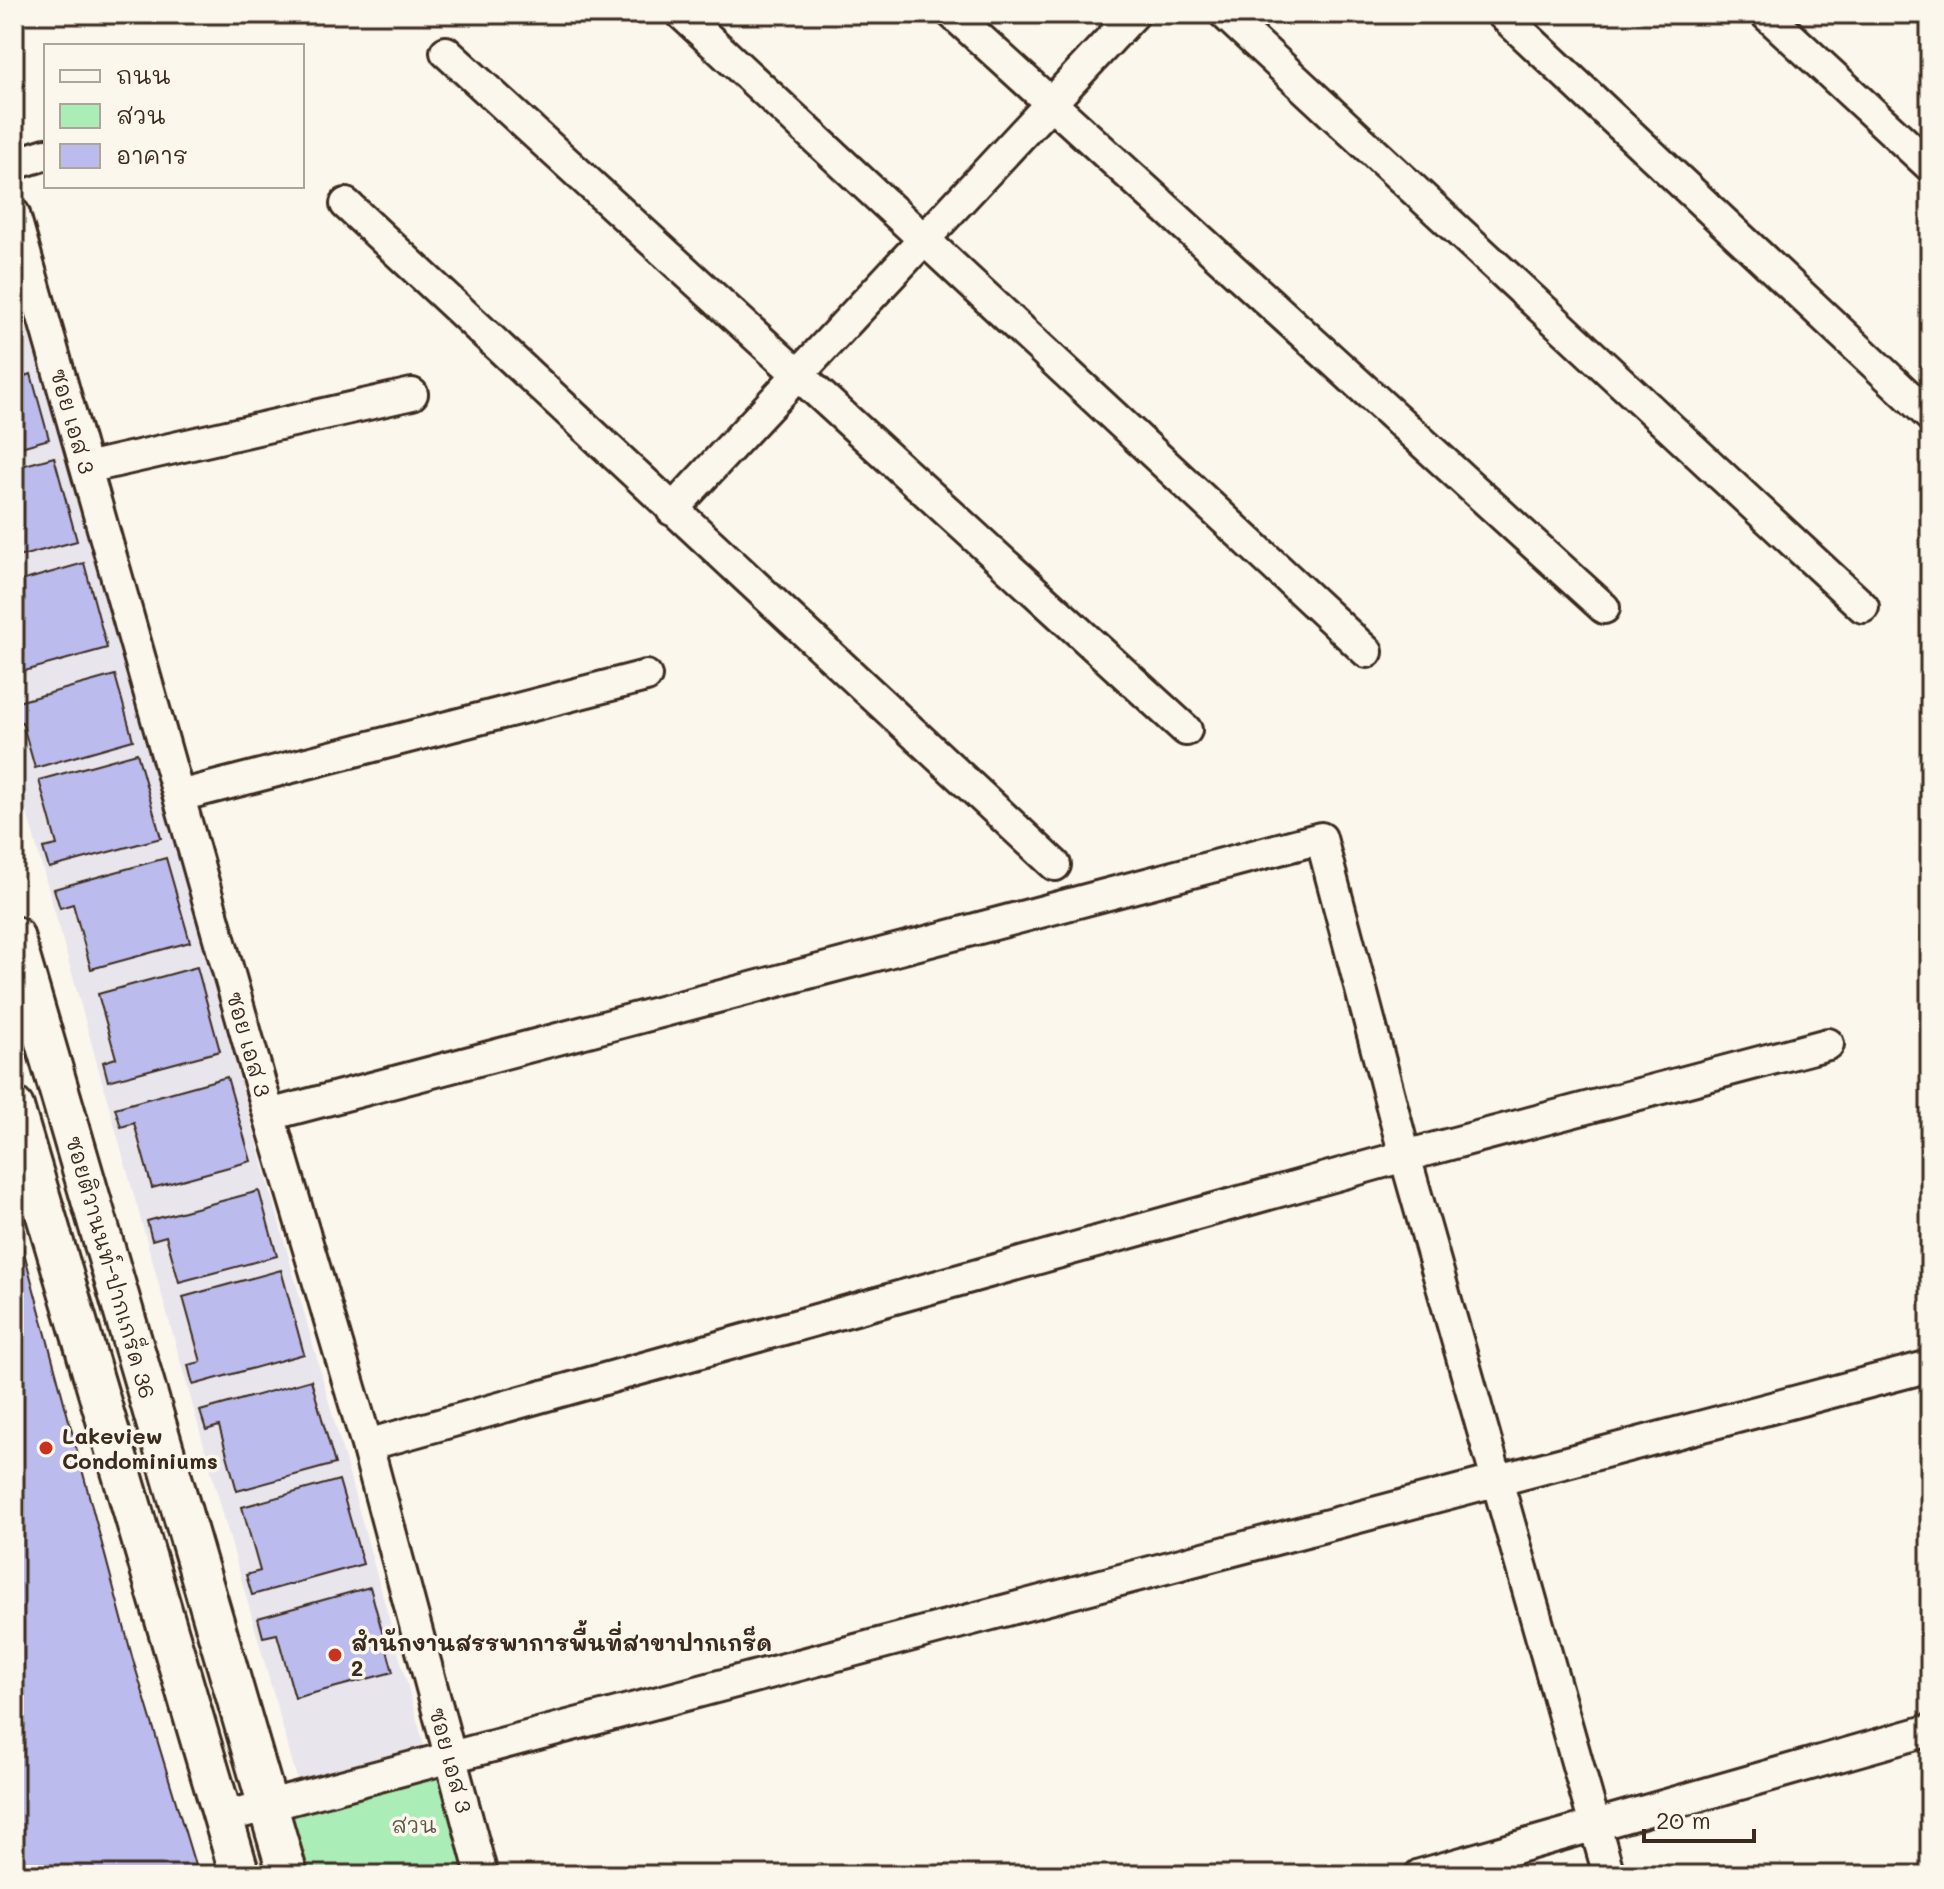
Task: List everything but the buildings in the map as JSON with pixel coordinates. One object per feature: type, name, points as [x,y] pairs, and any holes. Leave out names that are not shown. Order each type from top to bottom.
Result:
[{"type":"street","points":[[682,14],[1367,652]]},
{"type":"street","points":[[953,14],[1604,608]]},
{"type":"street","points":[[672,510],[1134,14]]},
{"type":"street","points":[[1225,14],[1863,607]]},
{"type":"street","points":[[1502,14],[1930,416]]},
{"type":"street","points":[[1766,14],[1930,166]]},
{"type":"street","points":[[446,52],[1186,730]]},
{"type":"street","points":[[14,164],[44,155]]},
{"type":"street","points":[[346,204],[1055,865]]},
{"type":"street","name":"ซอย เอส 3","points":[[14,214],[269,1115],[367,1445],[482,1875]]},
{"type":"street","points":[[86,468],[412,394]]},
{"type":"street","points":[[179,796],[646,676]]},
{"type":"street","points":[[269,1115],[1321,838],[1405,1156],[1500,1482],[1609,1875]]},
{"type":"street","name":"ซอยติวานนท์-ปากเกร็ด 36","points":[[14,936],[288,1875]]},
{"type":"street","points":[[367,1445],[1405,1156],[1828,1044]]},
{"type":"street","points":[[14,1107],[240,1875]]},
{"type":"street","points":[[224,1817],[450,1760],[1930,1366]]},
{"type":"street","points":[[1420,1875],[1930,1730]]},
{"type":"shaded area","points":[[14,266],[460,1875],[324,1875],[14,766]]},
{"type":"green space","name":"สวน","points":[[450,1760],[482,1875],[306,1875],[286,1806]]},
{"type":"place","name":"Lakeview Condominiums","points":[[46,1448]]},
{"type":"place","name":"สำนักงานสรรพาการพื้นที่สาขาปากเกร็ด 2","points":[[335,1655]]}]
